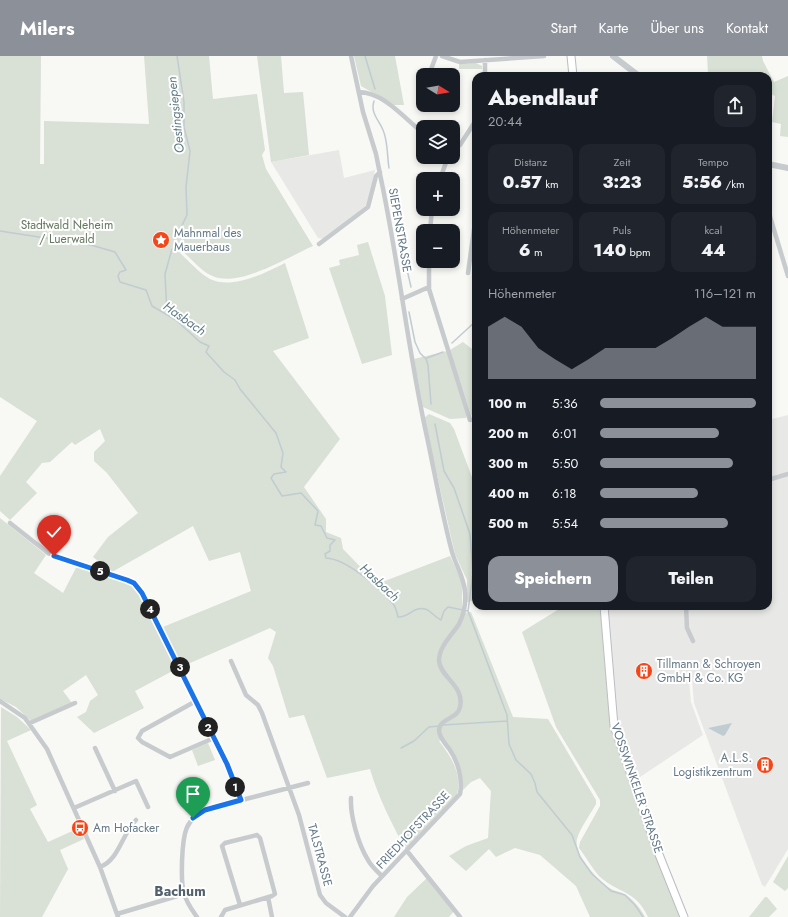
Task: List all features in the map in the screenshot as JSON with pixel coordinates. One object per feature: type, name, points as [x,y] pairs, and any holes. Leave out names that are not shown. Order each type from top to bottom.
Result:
[{"type":"main road","points":[[571,56],[572,72]]},
{"type":"main road","name":"VOSSWINKELER STRASSE","points":[[604,610],[614,726],[659,853],[684,917]]},
{"type":"street","name":"SIEPENSTRASSE","points":[[351,56],[363,112],[380,172],[420,409],[452,551],[464,581],[463,613],[459,624],[443,647]]},
{"type":"street","points":[[432,68],[436,56]]},
{"type":"street","points":[[442,56],[455,62],[544,56]]},
{"type":"street","points":[[613,56],[634,72]]},
{"type":"street","points":[[482,59],[484,72]]},
{"type":"street","points":[[359,92],[368,93],[383,100],[416,126]]},
{"type":"street","points":[[460,144],[472,126]]},
{"type":"street","points":[[772,165],[788,168]]},
{"type":"street","points":[[319,244],[368,207],[376,176],[380,172]]},
{"type":"street","points":[[772,225],[788,276]]},
{"type":"street","points":[[468,273],[472,244]]},
{"type":"street","points":[[429,268],[428,286],[470,420]]},
{"type":"street","points":[[402,299],[428,286]]},
{"type":"street","points":[[772,479],[788,474]]},
{"type":"street","points":[[10,523],[48,553],[127,580],[139,588],[227,764],[241,800]]},
{"type":"street","points":[[686,610],[687,628],[692,641]]},
{"type":"street","name":"FRIEDHOFSTRASSE","points":[[350,917],[364,897],[382,876],[407,851],[461,791],[461,779],[456,761],[440,734],[442,724],[458,712],[460,704],[456,688],[440,665],[443,647]]},
{"type":"street","name":"TALSTRASSE","points":[[231,661],[246,695],[258,705],[262,713],[306,838],[320,894],[326,903],[345,917]]},
{"type":"street","points":[[0,701],[20,714],[30,723],[47,749],[100,867],[118,916],[184,894]]},
{"type":"street","points":[[196,701],[142,731],[138,738],[142,742],[170,757],[214,738]]},
{"type":"street","points":[[30,723],[75,703]]},
{"type":"street","points":[[95,748],[115,791]]},
{"type":"street","points":[[74,808],[136,782],[148,807]]},
{"type":"street","points":[[197,917],[184,894],[182,876],[183,847],[186,830],[190,822],[196,815],[205,810],[308,783]]},
{"type":"street","points":[[351,798],[350,809],[364,852],[371,865],[382,876]]},
{"type":"street","points":[[100,867],[114,857],[128,827],[136,820]]},
{"type":"street","points":[[221,917],[225,910],[274,895],[276,890],[260,838],[255,835],[225,843],[222,846],[240,905]]},
{"type":"street","points":[[407,851],[460,917]]},
{"type":"street","points":[[268,897],[272,917]]},
{"type":"shaded area","points":[[339,150],[344,178],[375,170],[372,185],[367,204],[364,207],[324,239],[318,238],[271,162]]},
{"type":"shaded area","points":[[788,415],[788,849],[765,887],[762,885],[694,703],[692,680],[689,681],[691,702],[703,735],[637,779],[616,725],[608,610],[772,610],[772,419]]},
{"type":"shaded area","points":[[732,723],[723,736],[708,728]]},
{"type":"green space","name":"Stadtwald Neheim / Luerwald","points":[[0,56],[41,56],[40,164],[44,164],[44,121],[149,124],[144,56],[209,56],[213,99],[257,94],[265,150],[262,155],[266,169],[313,246],[265,269],[238,278],[226,279],[210,275],[201,269],[181,250],[180,253],[202,274],[210,279],[228,283],[248,279],[285,263],[309,338],[273,351],[340,439],[304,487],[326,519],[326,532],[341,538],[343,549],[377,584],[450,556],[462,582],[462,613],[471,612],[513,717],[548,719],[596,800],[596,804],[577,839],[577,845],[582,859],[603,883],[634,901],[645,917],[590,917],[576,886],[540,855],[515,848],[496,857],[489,849],[466,871],[449,856],[466,846],[488,838],[491,791],[480,778],[471,782],[463,790],[461,769],[452,750],[443,739],[439,741],[452,760],[457,773],[457,795],[406,850],[381,800],[370,769],[327,778],[304,715],[289,718],[273,666],[268,658],[276,632],[270,628],[181,667],[163,627],[251,591],[240,552],[209,561],[193,526],[112,572],[93,557],[108,537],[138,513],[107,473],[94,461],[94,452],[105,441],[100,429],[75,445],[72,442],[50,462],[42,463],[26,482],[37,493],[10,520],[0,511],[0,476],[37,421],[0,397]]},
{"type":"green space","points":[[257,56],[281,56],[284,93],[303,92],[309,155],[271,162]]},
{"type":"green space","points":[[354,56],[395,56],[404,105],[394,105],[361,86]]},
{"type":"green space","points":[[707,56],[762,56],[769,72],[708,72]]},
{"type":"green space","points":[[476,63],[482,66],[482,69],[460,69],[459,64]]},
{"type":"green space","points":[[788,76],[788,137],[780,136],[781,124],[772,122],[775,96],[772,95],[772,78],[774,82]]},
{"type":"green space","points":[[368,242],[385,296],[392,355],[362,364],[329,268],[340,265],[339,260],[359,255],[357,245]]},
{"type":"green space","points":[[463,342],[472,349],[472,415],[471,415],[450,350]]},
{"type":"green space","points":[[447,351],[467,415],[466,418],[450,419],[423,407],[414,359]]},
{"type":"green space","points":[[429,414],[450,423],[454,429],[472,477],[472,601],[467,602],[467,580],[455,554],[424,418]]},
{"type":"green space","points":[[0,518],[46,555],[34,573],[63,593],[77,566],[134,586],[141,595],[178,668],[135,691],[144,708],[94,733],[77,717],[86,712],[90,701],[98,695],[86,675],[63,691],[72,703],[31,721],[16,707],[0,699]]},
{"type":"green space","points":[[558,610],[600,610],[610,727],[680,917],[648,917],[638,901],[632,896],[606,882],[599,876],[579,848],[580,842],[600,806],[600,800],[556,727],[522,632]]},
{"type":"green space","points":[[1,707],[17,717],[31,730],[7,741],[37,805],[30,809],[48,842],[79,828],[84,839],[60,850],[68,869],[42,917],[0,917]]},
{"type":"green space","points":[[208,743],[215,760],[198,766],[192,750]]},
{"type":"green space","points":[[788,856],[788,888],[785,891],[773,882]]},
{"type":"green space","points":[[427,878],[454,911],[449,917],[394,917],[407,897]]},
{"type":"green space","points":[[765,897],[767,897],[777,909],[769,917],[749,917]]},
{"type":"waterway","name":"Oestingsiepen","points":[[174,242],[187,215],[186,187],[190,151],[184,127],[184,102],[177,56]]},
{"type":"waterway","points":[[365,56],[375,89]]},
{"type":"waterway","points":[[374,101],[374,113],[386,139],[389,168]]},
{"type":"waterway","points":[[392,190],[400,239],[411,287]]},
{"type":"waterway","name":"Hasbach","points":[[0,231],[91,245],[115,252],[126,270],[120,272],[118,276],[120,282],[146,290],[152,306],[176,320],[200,342],[209,346],[206,352],[224,372],[235,380],[240,389],[276,433],[283,453],[281,467],[286,472],[274,474],[271,478],[282,496],[301,493],[318,511],[315,525],[321,526],[327,538],[335,540],[330,545],[330,551],[325,554],[326,558],[344,564],[372,583],[394,605],[398,617],[405,616],[414,610],[425,609],[441,620],[444,611],[448,607],[468,611]]},
{"type":"waterway","points":[[167,314],[165,274],[172,249]]},
{"type":"waterway","points":[[409,312],[415,342],[420,353],[426,359],[428,365],[431,404]]},
{"type":"waterway","points":[[452,343],[472,325]]},
{"type":"waterway","points":[[427,358],[443,352]]},
{"type":"waterway","name":"Hasbach","points":[[435,424],[444,471],[454,488],[470,534],[472,560]]},
{"type":"waterway","name":"Hasbach","points":[[472,581],[468,611],[507,715],[509,744],[516,760],[531,774],[537,792],[572,835],[580,857],[592,874],[611,891],[625,895],[635,905],[643,917]]},
{"type":"waterway","points":[[443,725],[507,721]]},
{"type":"waterway","points":[[401,748],[414,741],[429,727],[440,726]]},
{"type":"place","name":"Mahnmal des Mauerbaus","points":[[161,240]]},
{"type":"place","name":"Tillmann & Schroyen GmbH & Co. KG","points":[[644,671]]},
{"type":"place","name":"A.L.S. Logistikzentrum","points":[[765,765]]},
{"type":"place","name":"Am Hofacker","points":[[80,828]]},
{"type":"district","name":"Bachum","points":[[180,891]]},
{"type":"route","points":[[54,556],[127,580],[134,583],[142,593],[227,764],[241,800],[205,810],[193,818]]}]
